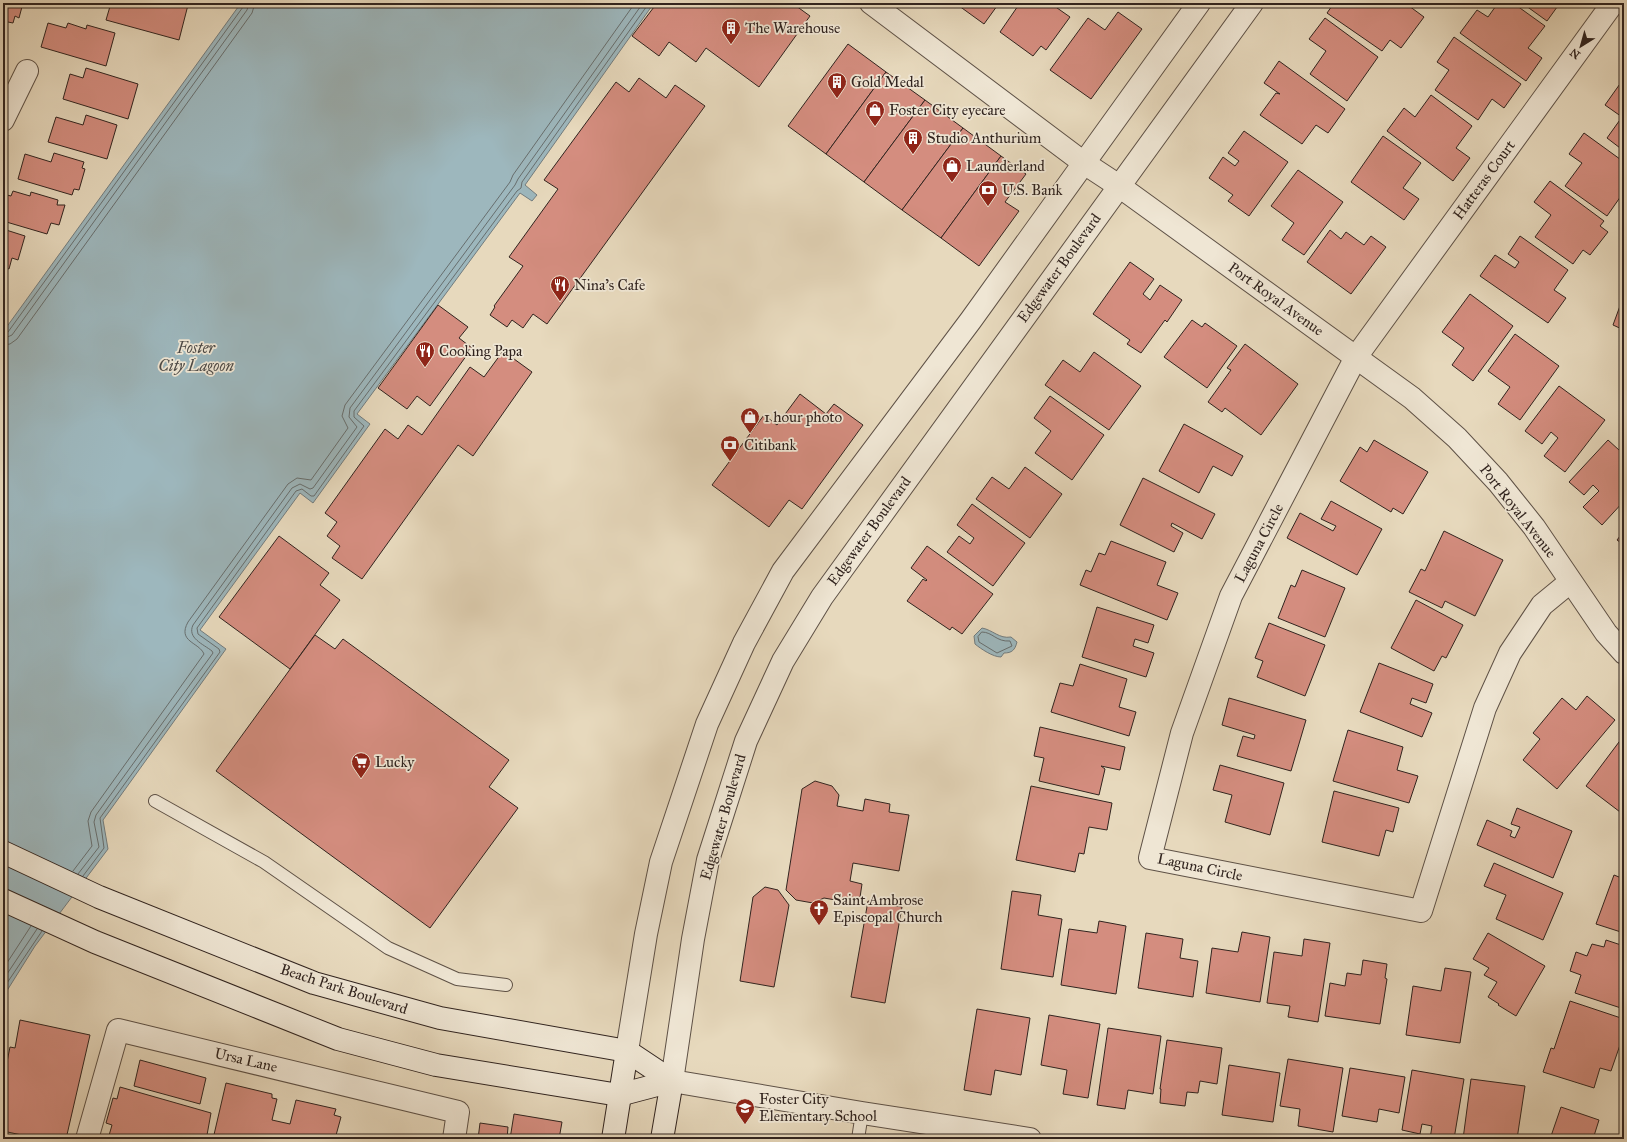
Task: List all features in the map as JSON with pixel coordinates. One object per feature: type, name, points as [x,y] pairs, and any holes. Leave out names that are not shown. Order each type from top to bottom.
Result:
[{"type":"street","points":[[613,1139],[646,934],[661,862],[706,724],[744,643],[783,571],[971,320],[1199,3]]},
{"type":"street","name":"Edgewater Boulevard","points":[[662,1139],[693,939],[708,860],[746,741],[783,661],[822,597],[1252,3]]},
{"type":"street","name":"Hatteras Court","points":[[1356,357],[1613,3]]},
{"type":"street","name":"Port Royal Avenue","points":[[875,4],[1084,163],[1119,186],[1412,398],[1457,438],[1498,482],[1534,527],[1606,633],[1624,653]]},
{"type":"street","points":[[3,120],[26,71]]},
{"type":"street","name":"Laguna Circle","points":[[1356,357],[1231,596],[1182,733],[1150,858],[1421,911],[1485,708],[1510,653],[1542,605],[1570,582]]},
{"type":"street","name":"Beach Park Boulevard","points":[[3,852],[99,897],[314,983],[440,1018],[627,1051],[672,1080],[862,1113],[1008,1137],[1030,1139]]},
{"type":"street","name":"Beach Park Boulevard","points":[[3,900],[95,942],[338,1039],[436,1065],[619,1095],[672,1080]]},
{"type":"street","name":"Ursa Lane","points":[[87,1139],[118,1030],[458,1112],[454,1139]]},
{"type":"lane","points":[[155,801],[264,862],[388,948],[457,979],[506,985]]},
{"type":"lane","points":[[858,1139],[862,1113]]},
{"type":"water","name":"Foster City Lagoon","points":[[241,3],[654,3],[525,185],[537,195],[532,201],[520,193],[357,414],[370,424],[313,503],[300,493],[200,630],[226,649],[103,820],[108,849],[35,946],[3,997],[3,332]]},
{"type":"water","points":[[982,628],[999,636],[1011,637],[1017,642],[1014,649],[1011,652],[1004,653],[1001,657],[994,656],[984,650],[975,644],[974,636]]},
{"type":"building","points":[[3,3],[23,3],[19,18],[15,16],[13,23],[3,21]]},
{"type":"building","points":[[111,3],[180,3],[188,5],[179,40],[106,20]]},
{"type":"building","name":"The Warehouse","points":[[657,3],[792,3],[810,16],[759,87],[706,48],[696,62],[669,42],[659,56],[632,36]]},
{"type":"building","points":[[955,3],[997,3],[995,5],[997,6],[984,24]]},
{"type":"building","points":[[1020,3],[1050,3],[1070,17],[1046,50],[1041,46],[1033,56],[1000,32]]},
{"type":"building","points":[[1334,3],[1405,3],[1424,17],[1401,48],[1390,40],[1382,51],[1327,13]]},
{"type":"building","points":[[1498,3],[1513,3],[1545,26],[1528,48],[1542,58],[1526,81],[1460,33],[1477,10],[1488,17]]},
{"type":"building","points":[[1522,3],[1560,3],[1547,21]]},
{"type":"building","points":[[1118,12],[1142,29],[1091,99],[1050,70],[1088,18],[1105,30]]},
{"type":"building","points":[[1325,18],[1378,57],[1347,101],[1310,74],[1326,51],[1309,39]]},
{"type":"building","points":[[48,23],[66,28],[68,23],[86,29],[87,25],[115,33],[106,66],[41,47]]},
{"type":"building","points":[[1454,37],[1521,84],[1504,108],[1492,99],[1478,120],[1435,90],[1449,70],[1437,62]]},
{"type":"building","name":"Gold Medal","points":[[848,44],[886,72],[826,154],[788,126]]},
{"type":"building","points":[[1279,61],[1345,109],[1328,133],[1316,125],[1302,144],[1260,115],[1276,93],[1280,94],[1264,83]]},
{"type":"building","points":[[86,68],[138,84],[128,119],[63,99],[70,74],[83,78]]},
{"type":"building","name":"Foster City eyecare","points":[[886,72],[925,100],[864,182],[826,154]]},
{"type":"building","points":[[639,78],[666,98],[675,85],[705,106],[547,324],[533,314],[523,328],[512,320],[507,327],[490,315],[495,307],[494,306],[523,266],[509,257],[558,189],[544,180],[616,82],[629,92]]},
{"type":"building","points":[[1622,81],[1624,83],[1624,151],[1607,138],[1622,117],[1605,105]]},
{"type":"building","points":[[1431,95],[1472,126],[1456,148],[1470,158],[1453,181],[1387,131],[1404,108],[1415,117]]},
{"type":"building","name":"Studio Anthurium","points":[[925,100],[963,128],[902,210],[864,182]]},
{"type":"building","points":[[86,115],[117,125],[107,159],[48,142],[56,117],[83,125]]},
{"type":"building","name":"Launderland","points":[[963,128],[1001,156],[941,238],[902,210]]},
{"type":"building","points":[[1244,131],[1288,162],[1249,216],[1228,201],[1233,195],[1209,178],[1223,157],[1235,166],[1239,161],[1228,153]]},
{"type":"building","points":[[1584,133],[1624,162],[1624,198],[1621,196],[1607,216],[1565,186],[1582,163],[1569,154]]},
{"type":"building","points":[[1383,136],[1421,163],[1403,188],[1419,199],[1404,220],[1351,182]]},
{"type":"building","points":[[54,153],[84,162],[82,168],[85,169],[79,190],[74,189],[72,195],[18,179],[25,154],[51,162]]},
{"type":"building","name":"U.S. Bank","points":[[1001,156],[1026,174],[1005,202],[1019,211],[979,266],[941,238]]},
{"type":"building","points":[[1298,170],[1343,202],[1304,255],[1282,240],[1294,223],[1271,206]]},
{"type":"building","points":[[1550,181],[1604,221],[1600,226],[1608,232],[1590,255],[1583,250],[1573,264],[1535,237],[1551,215],[1534,202]]},
{"type":"building","points":[[13,191],[30,196],[31,192],[58,200],[57,205],[65,205],[59,225],[51,223],[47,234],[3,221],[3,194],[11,196]]},
{"type":"building","points":[[3,229],[25,236],[18,260],[12,258],[9,269],[3,267]]},
{"type":"building","points":[[1330,230],[1341,239],[1346,232],[1364,245],[1371,236],[1386,247],[1351,294],[1307,262]]},
{"type":"building","points":[[1520,236],[1568,270],[1554,290],[1566,298],[1548,323],[1480,276],[1495,255],[1515,268],[1519,262],[1508,254]]},
{"type":"building","points":[[1130,262],[1154,279],[1143,294],[1150,300],[1160,285],[1182,300],[1167,322],[1165,320],[1141,353],[1127,344],[1130,340],[1093,314]]},
{"type":"building","points":[[1470,294],[1513,326],[1473,381],[1452,365],[1464,348],[1442,332]]},
{"type":"building","points":[[1624,295],[1624,330],[1613,325]]},
{"type":"building","name":"Cooking Papa","points":[[438,305],[468,327],[459,338],[472,348],[430,406],[417,396],[407,409],[378,388]]},
{"type":"building","points":[[1192,320],[1202,327],[1205,323],[1237,346],[1207,388],[1164,357]]},
{"type":"building","points":[[1515,334],[1559,366],[1520,420],[1498,404],[1510,387],[1488,371]]},
{"type":"building","points":[[1245,344],[1298,384],[1261,435],[1225,408],[1222,412],[1208,402],[1231,370],[1227,368]]},
{"type":"building","points":[[503,351],[532,372],[473,456],[458,445],[362,579],[332,558],[340,546],[327,536],[337,522],[325,513],[385,429],[398,439],[408,425],[422,435],[470,367],[484,377]]},
{"type":"building","points":[[1094,352],[1141,386],[1109,430],[1045,385],[1063,360],[1080,372]]},
{"type":"building","points":[[1559,386],[1605,420],[1565,472],[1544,456],[1558,438],[1551,432],[1542,444],[1525,431]]},
{"type":"building","points":[[800,394],[826,414],[834,404],[863,425],[802,509],[789,500],[769,527],[712,485],[764,415],[777,425]]},
{"type":"building","points":[[1050,396],[1104,435],[1072,480],[1035,453],[1051,431],[1034,418]]},
{"type":"building","points":[[1184,424],[1243,456],[1232,476],[1213,466],[1199,493],[1159,471]]},
{"type":"building","points":[[1374,440],[1428,472],[1403,514],[1393,508],[1391,512],[1340,481],[1360,447],[1367,452]]},
{"type":"building","points":[[1608,440],[1619,450],[1624,444],[1624,501],[1602,525],[1583,507],[1599,491],[1593,485],[1584,495],[1569,482]]},
{"type":"building","points":[[1025,467],[1062,494],[1030,538],[976,499],[992,477],[1009,489]]},
{"type":"building","points":[[1143,478],[1215,514],[1202,539],[1172,523],[1171,526],[1183,533],[1174,552],[1120,525]]},
{"type":"building","points":[[1331,501],[1382,529],[1357,575],[1287,538],[1300,513],[1333,531],[1336,526],[1321,519]]},
{"type":"building","points":[[972,504],[1025,543],[993,586],[947,552],[959,536],[970,544],[974,538],[957,525]]},
{"type":"building","points":[[1444,531],[1503,560],[1475,616],[1445,601],[1442,608],[1409,592],[1421,569],[1425,571]]},
{"type":"building","points":[[1624,531],[1624,545],[1617,540]]},
{"type":"building","points":[[279,536],[329,573],[320,585],[340,600],[290,669],[219,617]]},
{"type":"building","points":[[1111,541],[1166,562],[1157,585],[1178,593],[1167,620],[1080,585],[1086,570],[1091,572],[1099,553],[1105,555]]},
{"type":"building","points":[[927,546],[993,594],[962,634],[952,627],[950,630],[907,601],[923,579],[926,581],[927,580],[911,568]]},
{"type":"building","points":[[1302,570],[1345,588],[1325,637],[1278,618],[1291,585],[1295,587]]},
{"type":"building","points":[[1416,600],[1463,625],[1446,658],[1442,656],[1434,671],[1391,648]]},
{"type":"building","points":[[1097,607],[1154,625],[1148,643],[1135,639],[1133,646],[1154,653],[1146,677],[1082,657]]},
{"type":"building","points":[[1269,623],[1325,645],[1305,696],[1257,677],[1263,661],[1255,658]]},
{"type":"building","name":"Lucky","points":[[315,635],[335,649],[343,639],[509,760],[489,787],[518,808],[430,928],[216,771]]},
{"type":"building","points":[[1379,663],[1433,684],[1426,703],[1412,698],[1410,704],[1432,713],[1422,737],[1360,712]]},
{"type":"building","points":[[1080,664],[1127,679],[1119,707],[1136,712],[1129,736],[1051,712],[1060,683],[1073,686]]},
{"type":"building","points":[[1587,696],[1615,720],[1557,789],[1523,760],[1540,739],[1533,733],[1562,698],[1576,710]]},
{"type":"building","points":[[1229,698],[1306,720],[1291,771],[1237,756],[1243,736],[1254,739],[1255,735],[1222,725]]},
{"type":"building","points":[[1040,727],[1125,747],[1120,770],[1101,766],[1105,769],[1099,795],[1039,781],[1044,758],[1034,756]]},
{"type":"building","points":[[1348,730],[1403,747],[1397,770],[1418,776],[1409,803],[1333,781]]},
{"type":"building","points":[[1622,738],[1624,740],[1624,815],[1586,786]]},
{"type":"building","points":[[1220,765],[1284,783],[1270,835],[1225,822],[1232,795],[1213,790]]},
{"type":"building","points":[[815,781],[832,786],[839,795],[837,806],[863,811],[865,799],[890,804],[889,812],[909,815],[899,871],[853,863],[850,881],[862,884],[859,904],[824,898],[813,903],[796,900],[786,890],[802,789]]},
{"type":"building","points":[[1031,786],[1112,803],[1107,830],[1089,827],[1084,854],[1079,853],[1075,872],[1016,860]]},
{"type":"building","points":[[1334,791],[1399,808],[1393,832],[1386,830],[1379,856],[1322,842]]},
{"type":"building","points":[[1517,808],[1572,831],[1553,878],[1477,845],[1487,820],[1512,831],[1510,836],[1515,838],[1520,827],[1511,824]]},
{"type":"building","points":[[1494,863],[1563,893],[1543,940],[1496,919],[1506,895],[1484,886]]},
{"type":"building","points":[[1614,875],[1624,879],[1624,933],[1596,924]]},
{"type":"building","points":[[765,887],[778,890],[789,905],[774,987],[740,981],[753,897]]},
{"type":"building","points":[[1012,891],[1041,895],[1038,915],[1062,919],[1053,977],[1001,969]]},
{"type":"building","points":[[868,901],[902,907],[885,1003],[851,997]]},
{"type":"building","points":[[1099,921],[1126,926],[1116,994],[1061,985],[1069,929],[1097,933]]},
{"type":"building","points":[[1242,932],[1270,937],[1260,1002],[1206,993],[1212,948],[1238,952]]},
{"type":"building","points":[[1146,933],[1183,939],[1180,958],[1198,961],[1193,997],[1138,988]]},
{"type":"building","points":[[1488,933],[1545,966],[1516,1016],[1488,997],[1497,982],[1484,975],[1489,968],[1473,959]]},
{"type":"building","points":[[1304,939],[1330,943],[1318,1022],[1288,1017],[1290,1006],[1267,1003],[1274,952],[1302,956]]},
{"type":"building","points":[[1606,940],[1624,946],[1624,1009],[1575,993],[1581,975],[1570,971],[1576,952],[1587,956],[1592,944],[1604,947]]},
{"type":"building","points":[[1363,960],[1387,964],[1385,978],[1387,979],[1380,1024],[1325,1016],[1330,983],[1345,986],[1347,973],[1361,975]]},
{"type":"building","points":[[1445,968],[1471,972],[1460,1043],[1406,1035],[1413,986],[1441,991]]},
{"type":"building","points":[[1570,1001],[1624,1019],[1624,1046],[1620,1045],[1611,1071],[1600,1068],[1594,1088],[1543,1072],[1551,1048],[1554,1049]]},
{"type":"building","points":[[977,1009],[1030,1018],[1021,1075],[995,1070],[991,1095],[964,1090]]},
{"type":"building","points":[[1049,1015],[1100,1024],[1088,1098],[1063,1094],[1067,1070],[1041,1065]]},
{"type":"building","points":[[20,1020],[90,1035],[66,1139],[40,1139],[3,1131],[3,1082],[10,1047],[15,1048]]},
{"type":"building","points":[[1108,1028],[1161,1036],[1153,1094],[1128,1090],[1125,1109],[1097,1105]]},
{"type":"building","points":[[1167,1040],[1222,1048],[1217,1084],[1200,1081],[1198,1093],[1187,1092],[1185,1106],[1160,1103],[1160,1089]]},
{"type":"building","points":[[1288,1059],[1343,1068],[1333,1132],[1298,1126],[1300,1109],[1280,1106]]},
{"type":"building","points":[[140,1060],[206,1078],[200,1104],[134,1086]]},
{"type":"building","points":[[1229,1065],[1280,1073],[1273,1122],[1222,1115]]},
{"type":"building","points":[[1350,1068],[1405,1077],[1399,1113],[1379,1109],[1377,1122],[1342,1116]]},
{"type":"building","points":[[1412,1070],[1464,1079],[1454,1139],[1430,1139],[1432,1126],[1422,1124],[1420,1134],[1402,1130]]},
{"type":"building","points":[[1471,1079],[1525,1086],[1517,1139],[1489,1136],[1489,1139],[1463,1139]]},
{"type":"building","points":[[226,1083],[272,1094],[272,1098],[277,1099],[272,1120],[290,1124],[296,1100],[336,1109],[334,1115],[341,1117],[335,1139],[213,1139]]},
{"type":"building","points":[[120,1087],[211,1113],[207,1135],[212,1136],[211,1139],[108,1139],[112,1125],[106,1123],[113,1098],[117,1099]]},
{"type":"building","points":[[1561,1107],[1599,1120],[1593,1139],[1550,1139]]},
{"type":"building","points":[[514,1114],[562,1122],[559,1139],[510,1139]]},
{"type":"building","points":[[480,1123],[508,1127],[507,1139],[478,1139]]},
{"type":"building","points":[[1538,1135],[1550,1139],[1537,1139]]},
{"type":"place","name":"The Warehouse","points":[[731,45]]},
{"type":"place","name":"Gold Medal","points":[[837,99]]},
{"type":"place","name":"Foster City eyecare","points":[[875,127]]},
{"type":"place","name":"Studio Anthurium","points":[[913,155]]},
{"type":"place","name":"Launderland","points":[[952,183]]},
{"type":"place","name":"U.S. Bank","points":[[988,207]]},
{"type":"place","name":"Nina's Cafe","points":[[560,302]]},
{"type":"place","name":"Cooking Papa","points":[[425,368]]},
{"type":"place","name":"1 hour photo","points":[[750,434]]},
{"type":"place","name":"Citibank","points":[[730,462]]},
{"type":"place","name":"Lucky","points":[[361,779]]},
{"type":"place","name":"Saint Ambrose Episcopal Church","points":[[819,926]]},
{"type":"place","name":"Foster City Elementary School","points":[[745,1125]]}]
